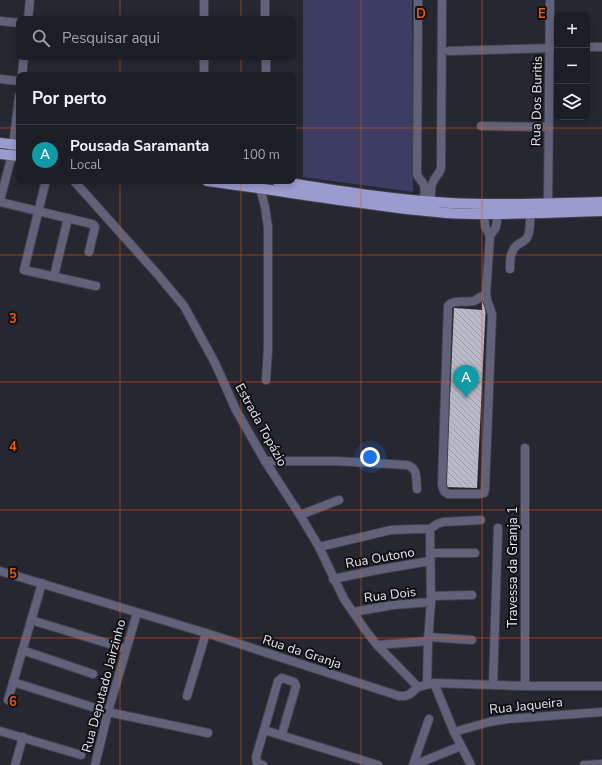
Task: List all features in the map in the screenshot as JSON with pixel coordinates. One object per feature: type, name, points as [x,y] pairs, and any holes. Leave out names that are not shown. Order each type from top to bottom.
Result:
[{"type":"main road","points":[[0,143],[16,145]]},
{"type":"main road","points":[[0,154],[15,155]]},
{"type":"main road","points":[[230,184],[335,200],[446,213],[498,214],[602,211]]},
{"type":"main road","points":[[296,184],[379,196],[428,201],[490,204],[602,202]]},
{"type":"street","points":[[28,16],[30,0]]},
{"type":"street","points":[[204,0],[204,16]]},
{"type":"street","points":[[264,0],[265,16]]},
{"type":"street","points":[[418,0],[417,174],[422,182],[428,201]]},
{"type":"street","points":[[428,201],[433,180],[440,172],[441,168],[442,0]]},
{"type":"street","name":"Rua Dos Buritis","points":[[548,203],[549,127],[554,48],[550,0]]},
{"type":"street","points":[[0,21],[16,23]]},
{"type":"street","points":[[590,48],[602,47]]},
{"type":"street","points":[[449,51],[554,48]]},
{"type":"street","points":[[22,72],[24,60]]},
{"type":"street","points":[[204,60],[204,72]]},
{"type":"street","points":[[266,60],[266,72]]},
{"type":"street","points":[[0,79],[16,81]]},
{"type":"street","points":[[481,126],[549,127]]},
{"type":"street","points":[[16,145],[15,155],[0,201],[94,225],[95,228],[89,252]]},
{"type":"street","points":[[46,184],[24,270],[96,286]]},
{"type":"street","name":"Estrada Topázio","points":[[77,184],[184,306],[214,363],[236,410],[265,461],[319,547],[344,599],[377,645],[418,687]]},
{"type":"street","points":[[260,188],[268,227],[268,348],[266,380]]},
{"type":"street","points":[[510,268],[510,256],[513,249],[528,237],[530,213]]},
{"type":"street","points":[[484,214],[485,226],[490,236]]},
{"type":"street","points":[[486,294],[477,300],[468,302],[452,302],[448,306],[442,485],[444,491],[448,494],[480,494],[484,493],[485,489],[492,314],[486,294],[490,236],[496,227],[498,214]]},
{"type":"street","points":[[54,276],[68,218]]},
{"type":"street","name":"Travessa da Granja 1","points":[[525,448],[525,686]]},
{"type":"street","points":[[265,461],[336,461],[407,465],[412,466],[415,470],[417,489]]},
{"type":"street","points":[[300,515],[339,500]]},
{"type":"street","points":[[319,547],[390,530],[430,529],[443,522],[481,520]]},
{"type":"street","points":[[493,685],[498,528]]},
{"type":"street","points":[[430,529],[431,599],[428,639],[431,684],[471,765]]},
{"type":"street","name":"Rua Outono","points":[[334,579],[430,557],[475,553]]},
{"type":"street","name":"Rua da Granja","points":[[0,571],[206,633],[399,696],[405,696],[410,694],[418,687],[431,684],[602,686]]},
{"type":"street","points":[[8,700],[42,583]]},
{"type":"street","name":"Rua Dois","points":[[353,612],[393,604],[472,595]]},
{"type":"street","name":"Rua Deputado Jairzinho","points":[[95,765],[108,712],[137,613]]},
{"type":"street","points":[[31,620],[126,649]]},
{"type":"street","points":[[187,696],[206,633]]},
{"type":"street","points":[[377,645],[428,639],[472,640]]},
{"type":"street","points":[[22,650],[93,674]]},
{"type":"street","points":[[263,765],[257,763],[256,757],[278,681],[282,678],[294,682],[296,686],[282,734]]},
{"type":"street","points":[[13,682],[108,712],[208,733]]},
{"type":"street","name":"Rua Jaqueira","points":[[454,732],[489,722],[507,719],[602,712]]},
{"type":"street","points":[[414,765],[429,719]]},
{"type":"street","points":[[264,730],[282,734],[378,765]]},
{"type":"street","points":[[0,731],[81,755]]},
{"type":"street","points":[[14,765],[22,737]]},
{"type":"street","points":[[414,765],[461,746]]},
{"type":"street","points":[[584,765],[602,764]]},
{"type":"shaded area","points":[[303,0],[412,0],[413,192],[303,177]]},
{"type":"building","points":[[482,301],[486,301],[477,488],[446,487],[454,308],[482,310]]},
{"type":"place","name":"Pousada Saramanta","points":[[466,398]]}]
